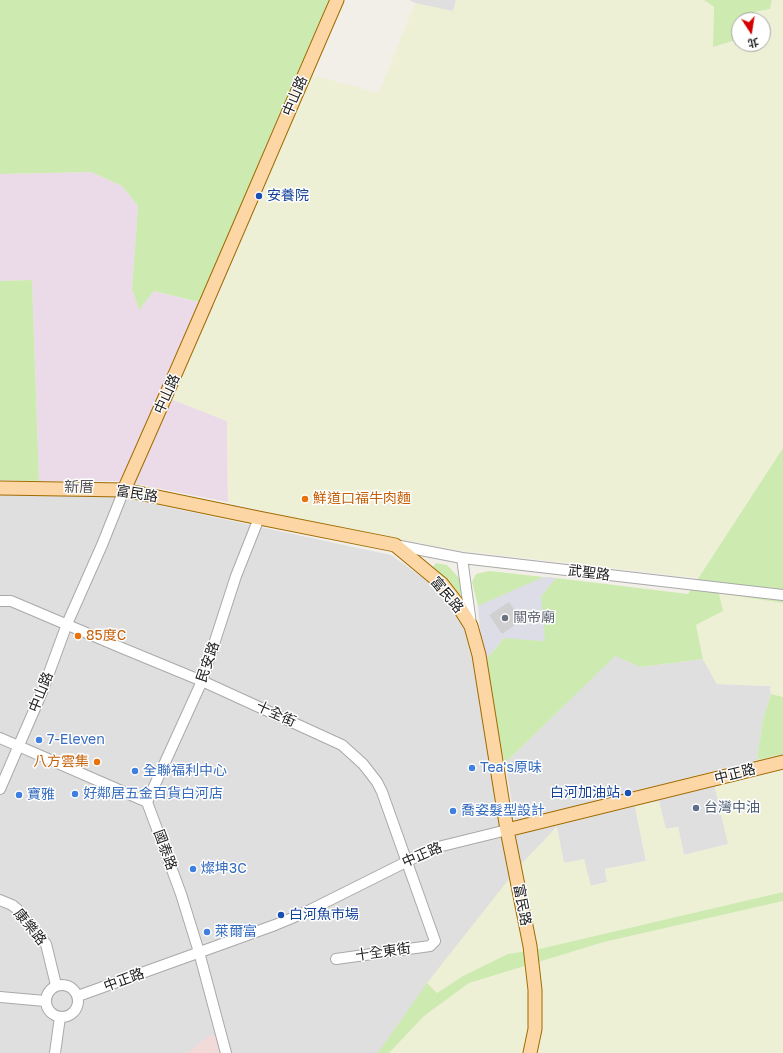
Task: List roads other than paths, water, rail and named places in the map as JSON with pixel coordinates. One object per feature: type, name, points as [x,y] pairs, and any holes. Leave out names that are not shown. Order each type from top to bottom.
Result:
[{"type":"main road","name":"中山路","points":[[124,490],[180,365],[222,264],[337,0]]},
{"type":"main road","name":"富民路","points":[[0,488],[124,490],[395,545],[442,584],[456,602],[471,626],[479,655],[508,830],[530,946],[535,990],[535,1029],[530,1053]]},
{"type":"main road","name":"中正路","points":[[508,830],[783,762]]},
{"type":"street","name":"中山路","points":[[0,789],[42,692],[67,624],[102,545],[124,490]]},
{"type":"street","name":"民安路","points":[[147,802],[202,681],[236,576],[259,518]]},
{"type":"street","name":"武聖路","points":[[395,545],[462,558],[783,595]]},
{"type":"street","points":[[462,558],[471,626]]},
{"type":"street","name":"十全街","points":[[0,601],[11,601],[202,681],[342,745],[356,756],[377,782],[382,792],[435,940],[430,946]]},
{"type":"street","points":[[0,738],[147,802]]},
{"type":"street","name":"國泰路","points":[[147,802],[181,894],[199,952],[226,1053]]},
{"type":"street","name":"中正路","points":[[78,996],[290,919],[434,848],[508,830]]},
{"type":"street","name":"康樂路","points":[[0,900],[17,909],[46,944],[56,985]]},
{"type":"street","name":"十全東街","points":[[336,959],[430,946]]},
{"type":"street","points":[[65,984],[69,986],[78,996],[78,1005],[74,1012],[70,1015],[60,1017],[48,1010],[45,1001],[48,992],[56,985],[65,984]]},
{"type":"street","points":[[0,997],[45,1001]]},
{"type":"street","points":[[54,1053],[60,1017]]},
{"type":"place","name":"安養院","points":[[259,196]]},
{"type":"place","name":"鮮道口福牛肉麵","points":[[305,499]]},
{"type":"place","name":"關帝廟","points":[[505,618]]},
{"type":"place","name":"85度C","points":[[78,636]]},
{"type":"place","name":"7-Eleven","points":[[39,740]]},
{"type":"place","name":"八方雲集","points":[[97,762]]},
{"type":"place","name":"Tea's原味","points":[[472,768]]},
{"type":"place","name":"全聯福利中心","points":[[135,771]]},
{"type":"place","name":"白河加油站","points":[[628,793]]},
{"type":"place","name":"好鄰居五金百貨白河店","points":[[75,794]]},
{"type":"place","name":"寶雅","points":[[19,795]]},
{"type":"place","name":"台灣中油","points":[[696,808]]},
{"type":"place","name":"喬姿髮型設計","points":[[453,811]]},
{"type":"place","name":"燦坤3C","points":[[193,869]]},
{"type":"place","name":"白河魚市場","points":[[281,915]]},
{"type":"place","name":"萊爾富","points":[[207,932]]},
{"type":"district","name":"新厝","points":[[79,487]]}]
